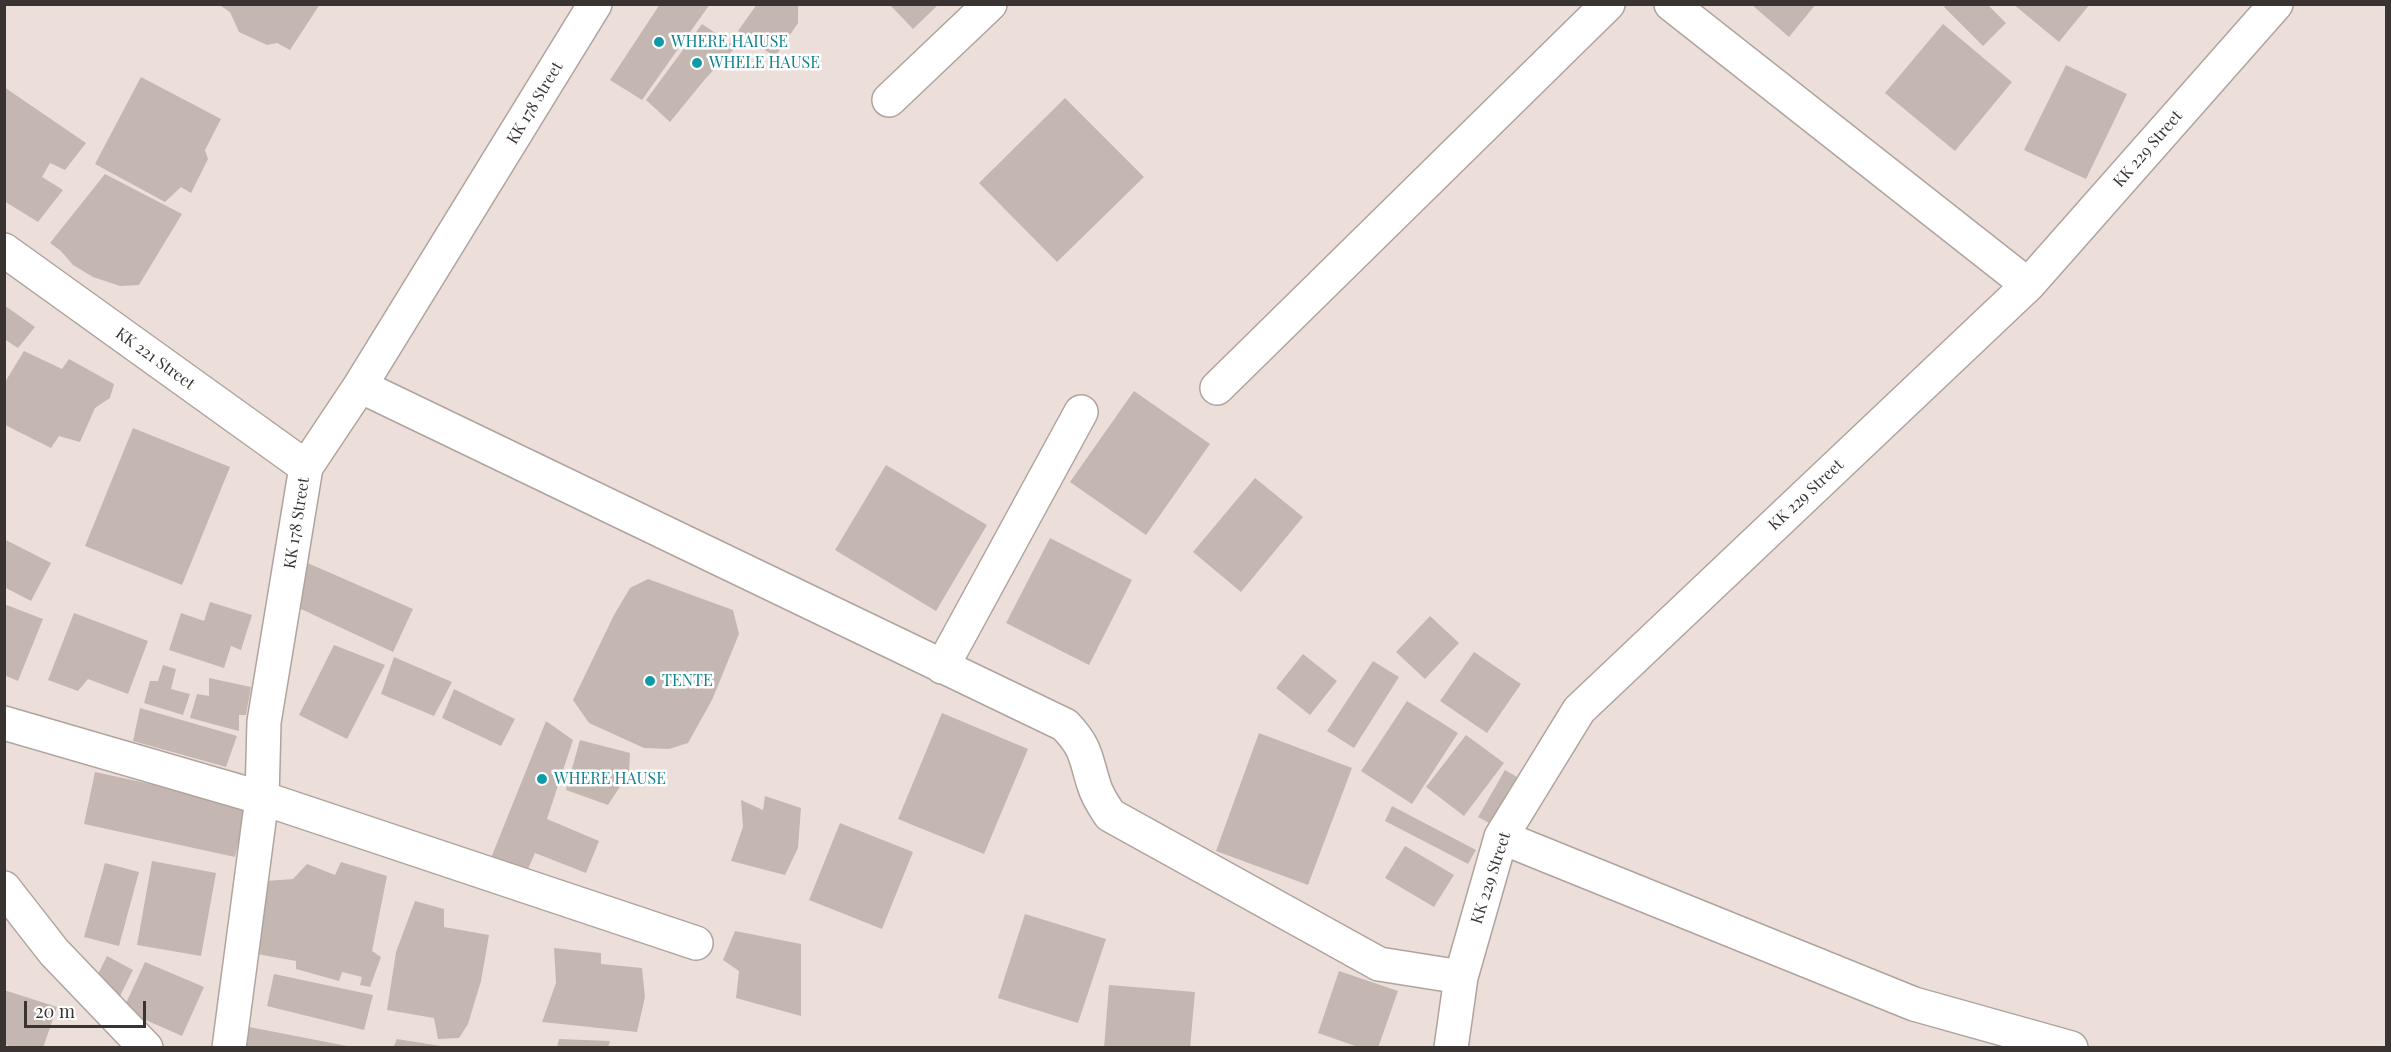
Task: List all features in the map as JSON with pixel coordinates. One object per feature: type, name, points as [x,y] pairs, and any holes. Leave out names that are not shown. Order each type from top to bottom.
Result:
[{"type":"street","name":"KK 178 Street","points":[[229,1047],[262,798],[264,722],[306,467],[360,386],[595,4]]},
{"type":"street","points":[[889,100],[990,4]]},
{"type":"street","points":[[1217,388],[1608,4]]},
{"type":"street","points":[[1671,4],[2028,285]]},
{"type":"street","name":"KK 229 Street","points":[[1451,1047],[1461,977],[1501,837],[1579,710],[2028,285],[2276,4]]},
{"type":"street","name":"KK 221 Street","points":[[4,250],[306,467]]},
{"type":"street","points":[[360,386],[1065,725],[1080,741],[1089,762],[1094,788],[1110,815],[1379,964],[1461,977]]},
{"type":"street","points":[[942,667],[1081,412]]},
{"type":"street","points":[[4,723],[262,798],[696,944]]},
{"type":"street","points":[[1501,837],[1914,1004],[2070,1047]]},
{"type":"street","points":[[10,911],[54,952],[146,1047]]},
{"type":"building","points":[[218,4],[320,4],[290,50],[277,43],[267,45],[239,32],[230,12]]},
{"type":"building","name":"WHERE HAIUSE","points":[[660,4],[710,4],[642,100],[610,80]]},
{"type":"building","name":"WHERE HAIUSE","points":[[757,4],[798,4],[798,23],[775,57],[738,31]]},
{"type":"building","points":[[889,4],[939,4],[913,29]]},
{"type":"building","points":[[1751,4],[1816,4],[1789,37]]},
{"type":"building","points":[[1947,4],[1987,4],[2006,23],[1983,46],[1944,7]]},
{"type":"building","points":[[2013,4],[2090,4],[2059,42]]},
{"type":"building","name":"WHELE HAUSE","points":[[702,24],[736,47],[706,78],[670,122],[646,100]]},
{"type":"building","points":[[1943,24],[2012,82],[1955,151],[1885,93]]},
{"type":"building","points":[[2066,65],[2127,94],[2086,179],[2024,150]]},
{"type":"building","points":[[141,77],[221,119],[205,150],[208,159],[191,193],[181,187],[165,202],[95,164]]},
{"type":"building","points":[[4,87],[86,143],[65,170],[50,163],[42,177],[63,190],[38,222],[4,201]]},
{"type":"building","points":[[1065,98],[1144,177],[1057,262],[979,183]]},
{"type":"building","points":[[105,174],[182,214],[139,285],[120,286],[93,277],[73,265],[61,251],[50,243]]},
{"type":"building","points":[[4,305],[35,327],[18,348],[4,339]]},
{"type":"building","points":[[24,351],[62,369],[69,359],[114,384],[110,398],[95,408],[80,442],[59,436],[51,448],[5,425],[5,382]]},
{"type":"building","points":[[1134,391],[1210,444],[1146,535],[1070,482]]},
{"type":"building","points":[[133,428],[230,467],[182,585],[85,546]]},
{"type":"building","points":[[886,465],[987,525],[936,611],[835,550]]},
{"type":"building","points":[[1255,478],[1303,517],[1241,592],[1193,552]]},
{"type":"building","points":[[1050,538],[1132,580],[1089,665],[1006,623]]},
{"type":"building","points":[[4,539],[51,563],[31,601],[4,587]]},
{"type":"building","points":[[303,561],[413,609],[393,652],[286,602]]},
{"type":"building","name":"TENTE","points":[[648,579],[733,610],[739,634],[712,700],[688,743],[669,749],[644,748],[589,723],[573,700],[614,615],[630,588]]},
{"type":"building","points":[[210,602],[252,615],[241,650],[231,646],[224,668],[169,650],[181,613],[204,621]]},
{"type":"building","points":[[4,604],[43,619],[18,681],[4,675]]},
{"type":"building","points":[[74,613],[148,641],[128,694],[88,679],[78,691],[48,680]]},
{"type":"building","points":[[1430,616],[1459,643],[1425,679],[1396,652]]},
{"type":"building","points":[[334,645],[385,665],[347,739],[299,715]]},
{"type":"building","points":[[1474,652],[1521,684],[1487,733],[1440,701]]},
{"type":"building","points":[[1303,654],[1337,681],[1310,715],[1276,688]]},
{"type":"building","points":[[394,657],[452,682],[434,716],[381,694]]},
{"type":"building","points":[[1373,661],[1399,677],[1354,748],[1327,731]]},
{"type":"building","points":[[163,665],[176,669],[171,689],[190,694],[183,715],[144,703],[150,681],[158,681]]},
{"type":"building","points":[[209,678],[251,687],[246,715],[239,715],[239,731],[190,718],[197,694],[209,696]]},
{"type":"building","points":[[454,689],[515,719],[501,746],[442,718]]},
{"type":"building","points":[[1407,701],[1458,733],[1412,804],[1361,771]]},
{"type":"building","points":[[140,708],[237,736],[226,767],[133,741]]},
{"type":"building","points":[[942,713],[1028,749],[984,854],[898,819]]},
{"type":"building","name":"WHERE HAUSE","points":[[546,721],[573,740],[547,819],[599,841],[586,873],[535,853],[528,869],[491,858]]},
{"type":"building","points":[[1259,733],[1352,768],[1308,885],[1216,851]]},
{"type":"building","points":[[1466,735],[1504,763],[1464,816],[1426,787]]},
{"type":"building","points":[[580,740],[630,753],[629,773],[608,805],[566,790]]},
{"type":"building","points":[[1505,770],[1517,777],[1491,824],[1478,817]]},
{"type":"building","points":[[95,772],[247,805],[235,857],[84,824]]},
{"type":"building","points":[[765,796],[801,808],[798,848],[785,875],[731,861],[743,827],[741,800],[763,810]]},
{"type":"building","points":[[1392,806],[1476,850],[1468,864],[1385,821]]},
{"type":"building","points":[[840,823],[913,852],[882,929],[809,900]]},
{"type":"building","points":[[1405,846],[1454,875],[1434,907],[1385,878]]},
{"type":"building","points":[[152,861],[216,873],[201,956],[137,945]]},
{"type":"building","points":[[341,862],[387,876],[372,951],[381,957],[370,987],[360,985],[362,977],[342,972],[339,981],[296,969],[296,961],[257,954],[266,881],[293,879],[307,864],[335,875]]},
{"type":"building","points":[[105,863],[139,872],[119,946],[84,937]]},
{"type":"building","points":[[415,901],[444,909],[444,927],[489,935],[481,981],[468,1024],[459,1038],[438,1039],[434,1018],[387,1010],[396,952]]},
{"type":"building","points":[[1025,914],[1106,939],[1078,1023],[998,998]]},
{"type":"building","points":[[735,931],[801,944],[801,1016],[736,998],[739,971],[723,960]]},
{"type":"building","points":[[554,948],[601,953],[601,964],[642,968],[645,997],[637,1032],[542,1022],[556,983]]},
{"type":"building","points":[[107,956],[133,970],[119,998],[93,984]]},
{"type":"building","points":[[145,962],[204,987],[182,1036],[123,1010]]},
{"type":"building","points":[[1339,971],[1398,991],[1378,1048],[1361,1048],[1318,1033]]},
{"type":"building","points":[[274,974],[373,995],[364,1030],[267,1006]]},
{"type":"building","points":[[1109,985],[1195,992],[1190,1048],[1104,1048]]},
{"type":"building","points":[[4,990],[57,1007],[43,1048],[15,1048],[4,1044]]},
{"type":"building","points":[[244,1026],[347,1046],[347,1048],[242,1048]]},
{"type":"building","points":[[397,1039],[441,1046],[441,1048],[393,1048]]},
{"type":"building","points":[[559,1039],[610,1041],[608,1048],[557,1048]]},
{"type":"place","name":"WHERE HAIUSE","points":[[659,42]]},
{"type":"place","name":"WHELE HAUSE","points":[[697,63]]},
{"type":"place","name":"TENTE","points":[[650,681]]},
{"type":"place","name":"WHERE HAUSE","points":[[542,779]]}]
